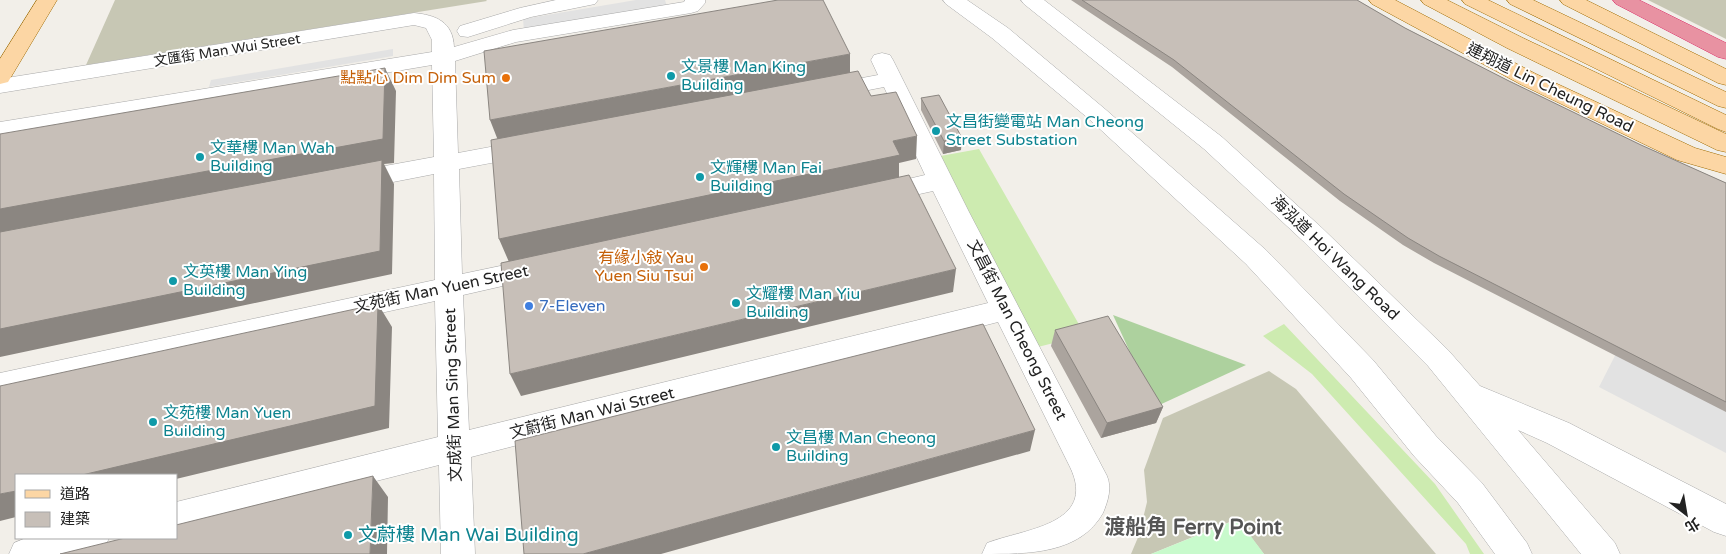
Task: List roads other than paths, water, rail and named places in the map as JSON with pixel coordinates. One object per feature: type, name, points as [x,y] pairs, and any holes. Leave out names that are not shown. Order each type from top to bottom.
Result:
[{"type":"highway","points":[[1623,0],[1726,52]]},
{"type":"main road","points":[[0,77],[47,0]]},
{"type":"main road","name":"連翔道 Lin Cheung Road","points":[[1379,0],[1545,87],[1686,154],[1726,166]]},
{"type":"main road","points":[[1431,0],[1726,144]]},
{"type":"main road","points":[[1472,0],[1726,124]]},
{"type":"main road","points":[[1517,0],[1726,101]]},
{"type":"main road","points":[[1570,0],[1726,78]]},
{"type":"street","points":[[443,48],[527,12],[588,0]]},
{"type":"street","points":[[0,130],[443,48],[691,7],[695,4],[694,0]]},
{"type":"street","points":[[953,0],[1000,33],[1097,114],[1256,257],[1362,369],[1425,446],[1470,493],[1515,554]]},
{"type":"street","name":"海泓道 Hoi Wang Road","points":[[1031,0],[1213,142],[1312,234],[1438,358],[1602,554]]},
{"type":"street","name":"文匯街 Man Wui Street","points":[[0,86],[414,19],[431,21],[440,28],[443,48]]},
{"type":"street","name":"文成街 Man Sing Street","points":[[443,48],[448,288],[458,554]]},
{"type":"street","name":"文昌街 Man Cheong Street","points":[[803,96],[886,69],[940,181],[1007,309],[1093,482],[1092,500],[1086,516],[1056,538],[999,554]]},
{"type":"street","points":[[328,186],[547,144]]},
{"type":"street","points":[[852,200],[940,181]]},
{"type":"street","name":"文苑街 Man Yuen Street","points":[[0,385],[560,263]]},
{"type":"street","name":"文蔚街 Man Wai Street","points":[[178,517],[1007,309]]},
{"type":"street","points":[[1467,393],[1558,433],[1726,521]]},
{"type":"street","points":[[26,554],[88,539]]},
{"type":"place","name":"文景樓 Man King Building","points":[[671,76]]},
{"type":"place","name":"點點心 Dim Dim Sum","points":[[506,78]]},
{"type":"place","name":"文昌街變電站 Man Cheong Street Substation","points":[[936,131]]},
{"type":"place","name":"文華樓 Man Wah Building","points":[[200,157]]},
{"type":"place","name":"文輝樓 Man Fai Building","points":[[700,177]]},
{"type":"place","name":"有緣小敍 Yau Yuen Siu Tsui","points":[[704,267]]},
{"type":"place","name":"文英樓 Man Ying Building","points":[[173,281]]},
{"type":"place","name":"文耀樓 Man Yiu Building","points":[[736,303]]},
{"type":"place","name":"7-Eleven","points":[[529,306]]},
{"type":"place","name":"文苑樓 Man Yuen Building","points":[[153,422]]},
{"type":"place","name":"文昌樓 Man Cheong Building","points":[[776,447]]},
{"type":"place","name":"文蔚樓 Man Wai Building","points":[[348,535]]},
{"type":"district","name":"渡船角 Ferry Point","points":[[1193,527]]}]
